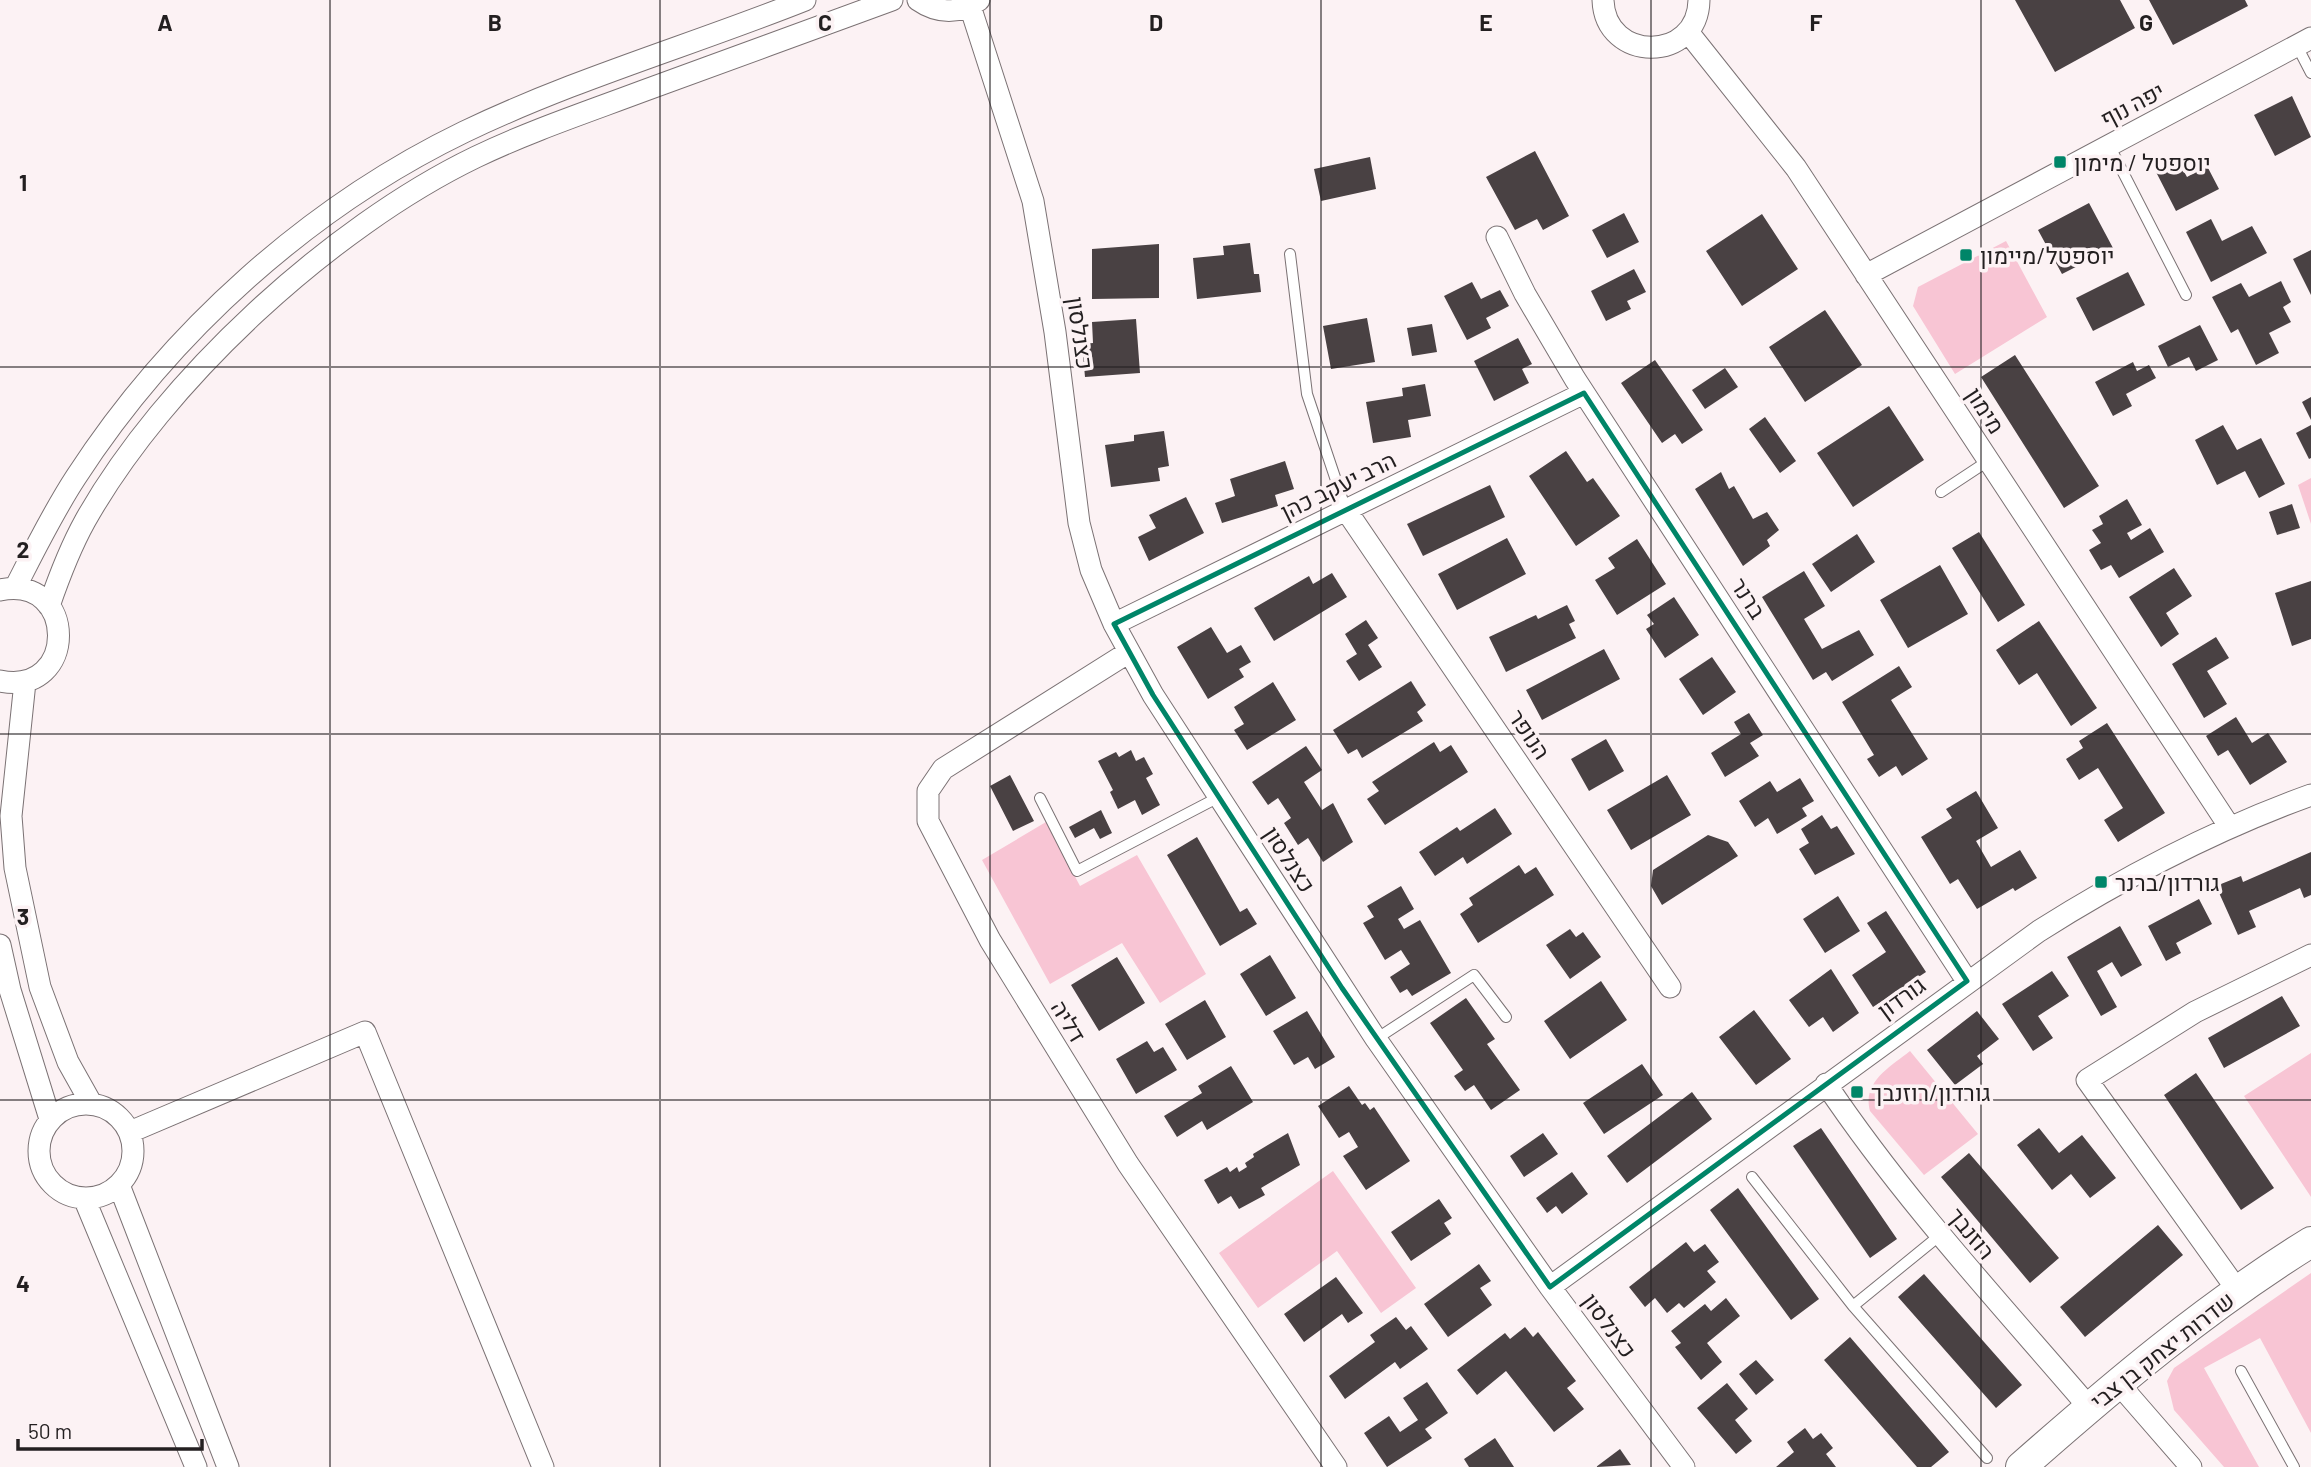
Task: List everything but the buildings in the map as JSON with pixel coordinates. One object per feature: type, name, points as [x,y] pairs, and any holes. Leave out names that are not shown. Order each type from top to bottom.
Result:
[{"type":"street","points":[[0,681],[24,682],[48,667],[58,650],[58,622],[49,606],[35,594],[8,589],[75,478],[140,391],[190,334],[252,275],[354,195],[452,138],[540,99],[805,0]]},
{"type":"street","points":[[49,606],[85,520],[141,436],[201,367],[258,310],[335,246],[475,157],[565,120],[891,0]]},
{"type":"street","points":[[918,0],[944,11],[975,3]]},
{"type":"street","points":[[1603,0],[1605,14],[1613,31],[1636,47],[1664,47],[1688,32],[1697,15],[1699,0]]},
{"type":"street","name":"כצנלסון","points":[[975,3],[1033,201],[1055,332],[1079,523],[1091,570],[1114,624],[1219,797],[1376,1039],[1550,1287],[1684,1467]]},
{"type":"street","name":"מימון","points":[[1688,32],[1796,168],[2229,827]]},
{"type":"street","name":"יפה נוף","points":[[1866,275],[2304,42]]},
{"type":"street","name":"ברנר","points":[[1497,237],[1525,294],[1584,393],[1968,981]]},
{"type":"street","name":"הרב יעקב כהן","points":[[1114,624],[1584,393]]},
{"type":"street","name":"הנופר","points":[[1346,510],[1670,987]]},
{"type":"street","name":"דליה","points":[[1129,652],[943,769],[928,791],[928,821],[990,940],[1072,1077],[1336,1467]]},
{"type":"street","points":[[24,682],[11,816],[15,868],[40,987],[68,1062],[91,1103]]},
{"type":"street","name":"גורדון","points":[[1550,1287],[1968,981],[2112,886],[2229,827],[2311,795]]},
{"type":"street","points":[[0,945],[10,990],[50,1119]]},
{"type":"street","points":[[2238,1291],[2087,1080],[2195,1013],[2311,955]]},
{"type":"street","points":[[130,1132],[365,1032],[543,1467]]},
{"type":"street","name":"רוזנבך","points":[[1826,1084],[1873,1152],[1939,1236],[2088,1406]]},
{"type":"street","points":[[91,1103],[117,1114],[130,1132],[133,1157],[128,1174],[119,1185],[108,1193],[83,1198],[63,1192],[44,1172],[39,1145],[50,1119],[73,1105],[91,1103]]},
{"type":"street","points":[[119,1185],[228,1467]]},
{"type":"street","points":[[83,1198],[196,1467]]},
{"type":"street","name":"שדרות יצחק בן צבי","points":[[2032,1463],[2088,1406],[2238,1291],[2311,1242]]},
{"type":"street","points":[[2118,1383],[2191,1467]]},
{"type":"lane","points":[[2304,42],[2311,73]]},
{"type":"lane","points":[[2109,145],[2186,295]]},
{"type":"lane","points":[[1290,254],[1307,394],[1346,510]]},
{"type":"lane","points":[[1941,492],[1988,461]]},
{"type":"lane","points":[[1040,798],[1077,871],[1219,797]]},
{"type":"lane","points":[[1376,1039],[1474,975],[1506,1017]]},
{"type":"lane","points":[[1752,1177],[1853,1306],[1987,1458]]},
{"type":"lane","points":[[1853,1306],[1939,1236]]},
{"type":"lane","points":[[2241,1371],[2294,1467]]},
{"type":"highlighted area","points":[[1584,393],[1967,981],[1550,1287],[1342,988],[1153,695],[1114,624]]},
{"type":"shaded area","points":[[2006,241],[2047,317],[1955,374],[1913,306],[1918,287]]},
{"type":"shaded area","points":[[2311,478],[2311,524],[2298,485]]},
{"type":"shaded area","points":[[1046,822],[1080,886],[1137,855],[1206,974],[1160,1003],[1122,943],[1050,984],[982,860]]},
{"type":"shaded area","points":[[1910,1051],[1978,1134],[1924,1175],[1870,1111],[1870,1092],[1874,1083],[1886,1069]]},
{"type":"shaded area","points":[[2311,1053],[2311,1197],[2244,1096]]},
{"type":"shaded area","points":[[1333,1171],[1416,1288],[1381,1313],[1337,1251],[1258,1308],[1219,1253]]},
{"type":"shaded area","points":[[2311,1273],[2311,1433],[2260,1338],[2204,1368],[2259,1467],[2224,1467],[2174,1410],[2167,1381],[2174,1368]]},
{"type":"place","name":"יוספטל / מימון","points":[[2060,162]]},
{"type":"place","name":"יוספטל/מיימון","points":[[1966,255]]},
{"type":"place","name":"גורדון/ברנר","points":[[2101,882]]},
{"type":"place","name":"גורדון/רוזנבך","points":[[1857,1092]]}]
